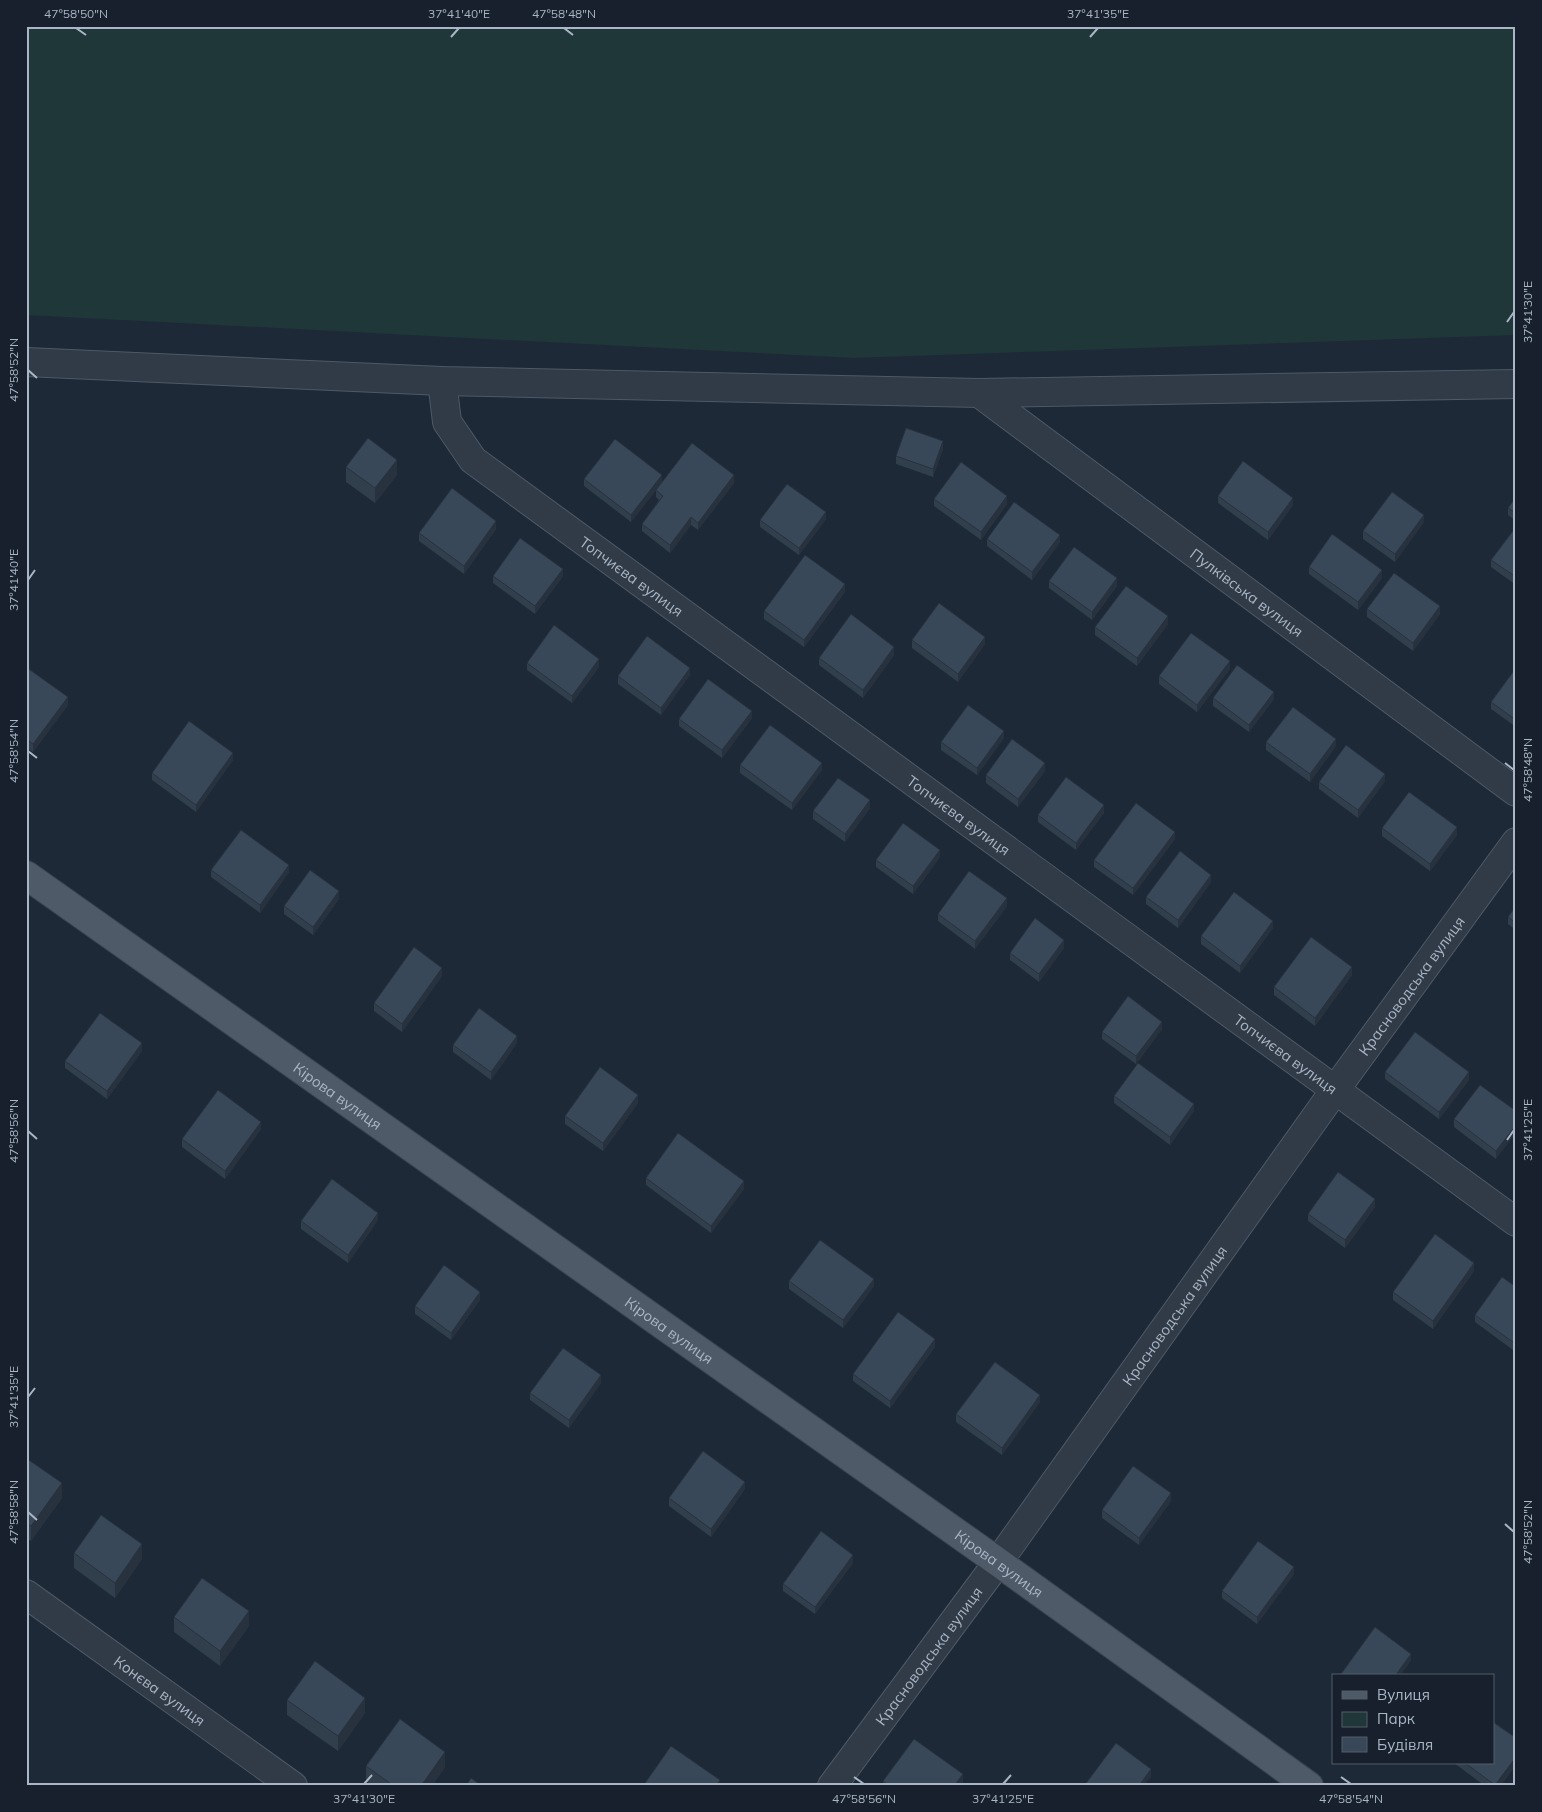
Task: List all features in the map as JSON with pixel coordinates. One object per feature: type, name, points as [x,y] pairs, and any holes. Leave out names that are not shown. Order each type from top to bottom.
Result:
[{"type":"main road","name":"Кірова вулиця","points":[[26,875],[998,1562],[1309,1786]]},
{"type":"street","points":[[26,362],[442,380],[979,393],[1513,387]]},
{"type":"street","name":"Топчиєва вулиця","points":[[442,380],[447,422],[473,460],[1516,1222]]},
{"type":"street","name":"Пулківська вулиця","points":[[979,393],[1516,792]]},
{"type":"street","name":"Красноводська вулиця","points":[[832,1786],[998,1562],[1335,1090],[1516,842]]},
{"type":"street","name":"Конєва вулиця","points":[[26,1594],[293,1786]]},
{"type":"green space","points":[[26,26],[1516,26],[1516,335],[854,358],[26,315]]},
{"type":"building","points":[[906,428],[943,441],[933,469],[896,456]]},
{"type":"building","points":[[368,438],[397,460],[375,488],[346,467]]},
{"type":"building","points":[[615,439],[662,475],[631,515],[584,479]]},
{"type":"building","points":[[692,443],[734,475],[698,523],[691,517],[670,545],[642,524],[663,496],[656,490]]},
{"type":"building","points":[[1243,461],[1293,498],[1268,532],[1218,496]]},
{"type":"building","points":[[961,462],[1007,496],[981,532],[934,499]]},
{"type":"building","points":[[787,484],[826,512],[799,548],[760,520]]},
{"type":"building","points":[[452,488],[496,521],[464,566],[419,533]]},
{"type":"building","points":[[1392,492],[1424,515],[1395,554],[1363,531]]},
{"type":"building","points":[[1516,497],[1516,513],[1508,508]]},
{"type":"building","points":[[1014,502],[1060,535],[1032,572],[987,539]]},
{"type":"building","points":[[1516,527],[1516,577],[1491,560]]},
{"type":"building","points":[[1332,534],[1382,570],[1358,602],[1309,567]]},
{"type":"building","points":[[520,538],[563,569],[535,606],[493,576]]},
{"type":"building","points":[[1074,547],[1117,578],[1092,612],[1049,581]]},
{"type":"building","points":[[805,555],[845,584],[804,640],[764,611]]},
{"type":"building","points":[[1394,573],[1440,606],[1413,643],[1367,609]]},
{"type":"building","points":[[1126,586],[1168,616],[1137,658],[1095,627]]},
{"type":"building","points":[[939,603],[985,637],[958,674],[912,640]]},
{"type":"building","points":[[851,614],[894,647],[863,690],[819,658]]},
{"type":"building","points":[[554,625],[599,659],[572,696],[527,663]]},
{"type":"building","points":[[1191,633],[1230,661],[1197,705],[1159,676]]},
{"type":"building","points":[[647,636],[690,668],[661,708],[618,676]]},
{"type":"building","points":[[1237,665],[1274,692],[1249,725],[1213,698]]},
{"type":"building","points":[[26,667],[68,697],[33,744],[26,739]]},
{"type":"building","points":[[1516,668],[1516,720],[1491,702]]},
{"type":"building","points":[[708,679],[752,711],[722,750],[679,719]]},
{"type":"building","points":[[968,705],[1004,731],[977,768],[941,742]]},
{"type":"building","points":[[1293,707],[1336,739],[1310,774],[1266,742]]},
{"type":"building","points":[[189,721],[233,753],[196,805],[152,773]]},
{"type":"building","points":[[770,725],[822,763],[792,803],[740,765]]},
{"type":"building","points":[[1012,739],[1045,763],[1018,799],[986,775]]},
{"type":"building","points":[[1346,745],[1385,774],[1358,810],[1319,782]]},
{"type":"building","points":[[1066,777],[1104,805],[1076,843],[1038,815]]},
{"type":"building","points":[[838,778],[870,800],[845,834],[813,811]]},
{"type":"building","points":[[1409,792],[1457,827],[1430,864],[1382,828]]},
{"type":"building","points":[[1136,803],[1175,832],[1133,888],[1094,860]]},
{"type":"building","points":[[903,823],[940,850],[913,886],[876,860]]},
{"type":"building","points":[[241,830],[289,865],[260,905],[211,870]]},
{"type":"building","points":[[1180,851],[1211,875],[1178,920],[1146,897]]},
{"type":"building","points":[[310,870],[339,891],[313,927],[284,906]]},
{"type":"building","points":[[969,871],[1007,898],[975,941],[938,914]]},
{"type":"building","points":[[1234,892],[1273,921],[1240,966],[1201,936]]},
{"type":"building","points":[[1516,906],[1516,923],[1508,917]]},
{"type":"building","points":[[1035,918],[1064,940],[1039,974],[1010,953]]},
{"type":"building","points":[[1311,937],[1352,967],[1315,1018],[1274,987]]},
{"type":"building","points":[[414,947],[442,968],[402,1024],[374,1003]]},
{"type":"building","points":[[1128,996],[1162,1022],[1136,1056],[1102,1032]]},
{"type":"building","points":[[479,1008],[517,1036],[491,1072],[453,1045]]},
{"type":"building","points":[[100,1013],[142,1043],[107,1091],[65,1061]]},
{"type":"building","points":[[1415,1032],[1469,1072],[1439,1112],[1385,1072]]},
{"type":"building","points":[[1138,1063],[1194,1104],[1170,1137],[1114,1096]]},
{"type":"building","points":[[600,1067],[638,1095],[603,1143],[565,1116]]},
{"type":"building","points":[[1480,1085],[1516,1111],[1516,1125],[1496,1151],[1454,1119]]},
{"type":"building","points":[[218,1090],[261,1122],[225,1171],[182,1139]]},
{"type":"building","points":[[678,1133],[744,1181],[711,1226],[646,1178]]},
{"type":"building","points":[[1338,1172],[1375,1199],[1345,1240],[1308,1214]]},
{"type":"building","points":[[332,1179],[378,1213],[348,1255],[301,1221]]},
{"type":"building","points":[[1435,1234],[1474,1263],[1433,1321],[1393,1292]]},
{"type":"building","points":[[820,1240],[874,1279],[843,1320],[789,1281]]},
{"type":"building","points":[[444,1265],[480,1292],[451,1333],[415,1306]]},
{"type":"building","points":[[1502,1277],[1516,1287],[1516,1339],[1513,1342],[1475,1315]]},
{"type":"building","points":[[898,1312],[935,1339],[890,1401],[853,1374]]},
{"type":"building","points":[[563,1348],[601,1375],[569,1420],[530,1393]]},
{"type":"building","points":[[995,1362],[1040,1395],[1002,1448],[956,1414]]},
{"type":"building","points":[[703,1451],[745,1482],[711,1529],[669,1498]]},
{"type":"building","points":[[26,1458],[62,1483],[31,1526],[26,1523]]},
{"type":"building","points":[[1133,1466],[1171,1493],[1139,1538],[1102,1510]]},
{"type":"building","points":[[101,1515],[142,1544],[115,1583],[74,1553]]},
{"type":"building","points":[[821,1531],[853,1555],[815,1607],[783,1584]]},
{"type":"building","points":[[1258,1541],[1294,1567],[1257,1617],[1222,1591]]},
{"type":"building","points":[[202,1578],[249,1611],[220,1651],[174,1617]]},
{"type":"building","points":[[1375,1627],[1411,1654],[1396,1674],[1341,1674]]},
{"type":"building","points":[[315,1661],[365,1698],[338,1736],[287,1700]]},
{"type":"building","points":[[400,1719],[445,1752],[421,1786],[394,1786],[366,1766]]},
{"type":"building","points":[[1494,1723],[1516,1738],[1516,1757],[1495,1785],[1466,1764],[1494,1764]]},
{"type":"building","points":[[914,1739],[963,1774],[954,1786],[890,1786],[883,1781]]},
{"type":"building","points":[[1116,1743],[1151,1769],[1139,1786],[1084,1786]]},
{"type":"building","points":[[671,1746],[720,1780],[716,1786],[643,1786]]},
{"type":"building","points":[[471,1778],[482,1786],[466,1786]]}]
